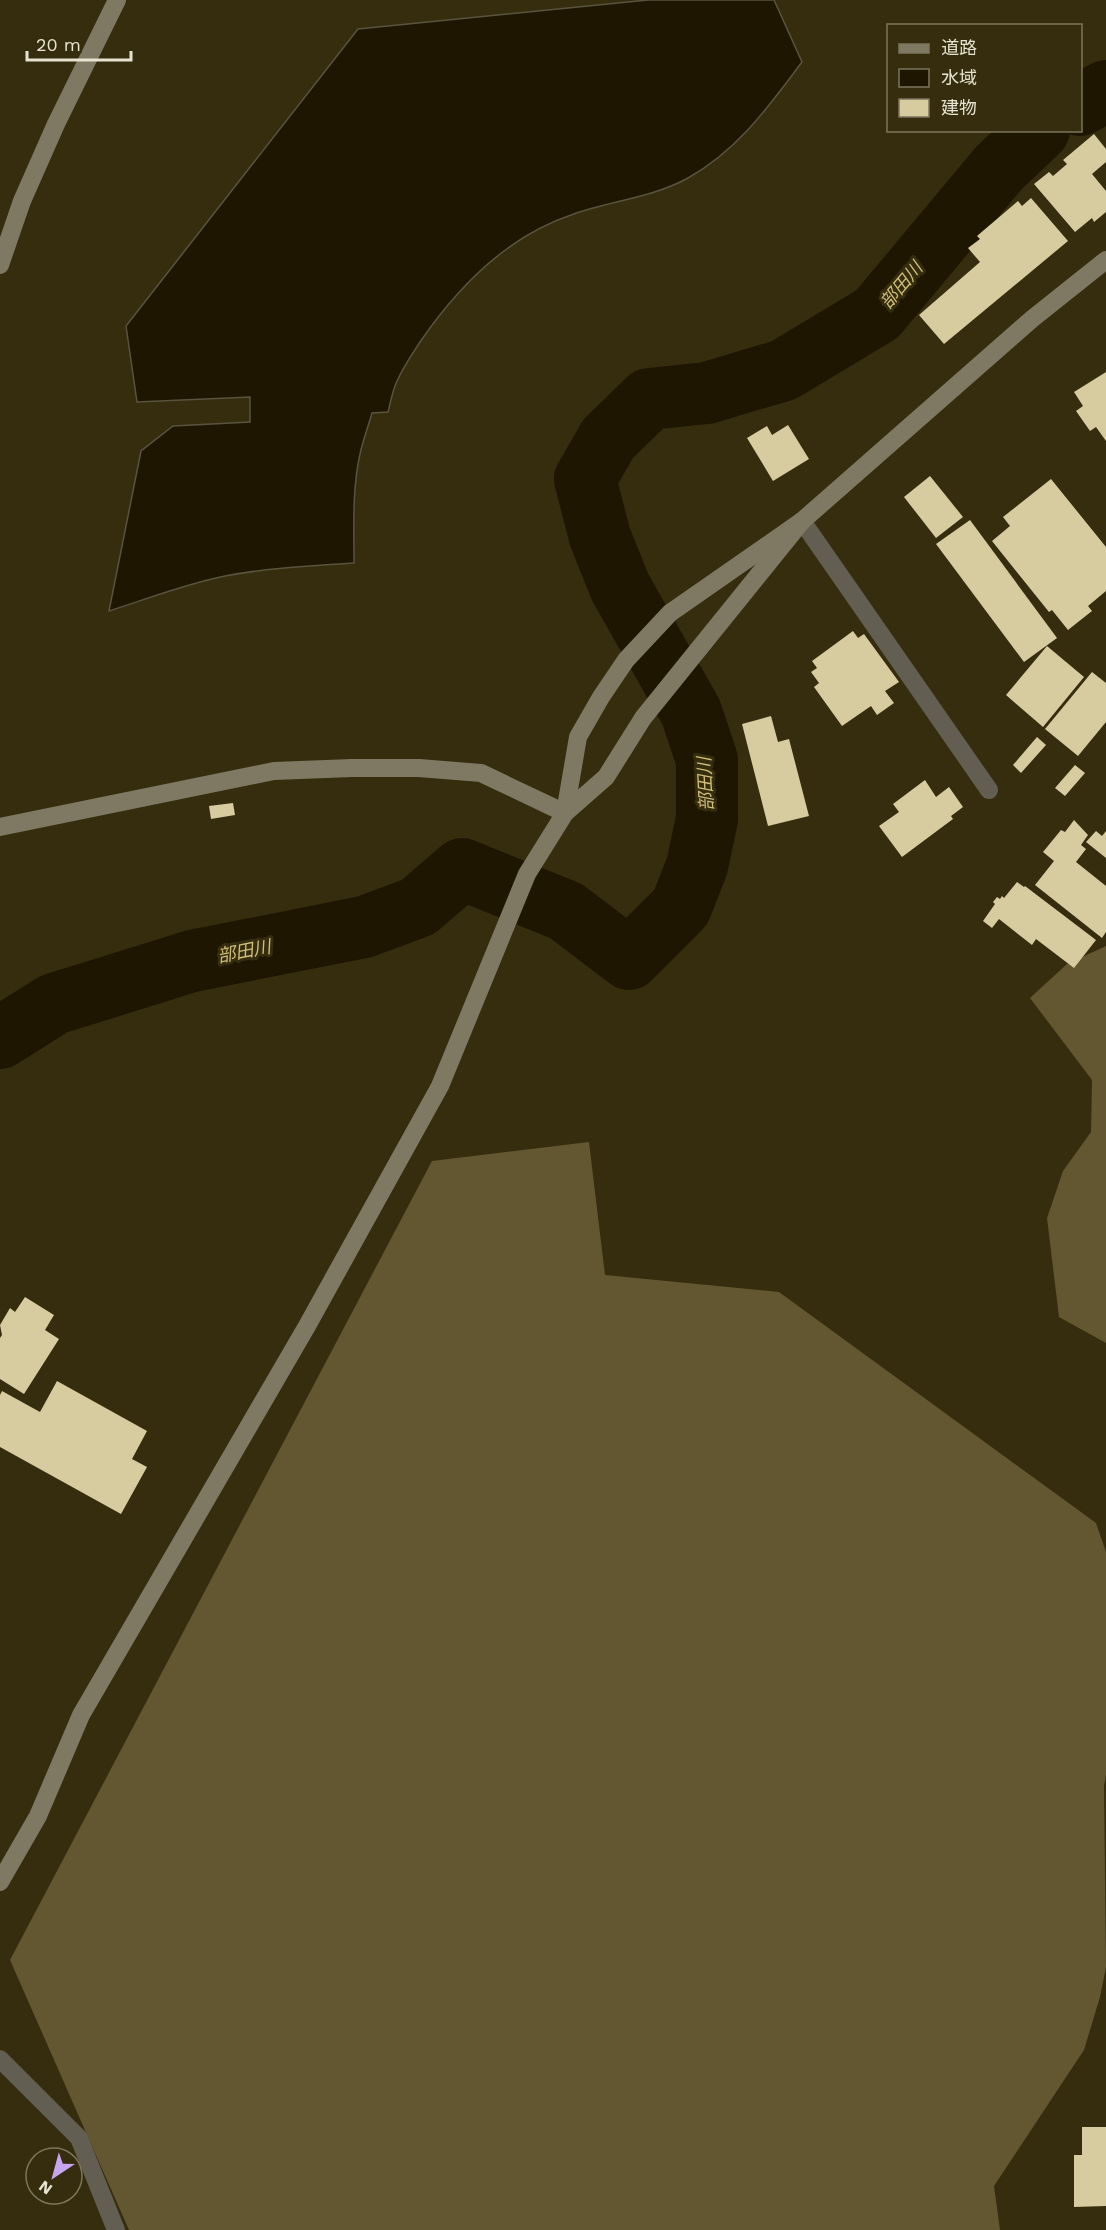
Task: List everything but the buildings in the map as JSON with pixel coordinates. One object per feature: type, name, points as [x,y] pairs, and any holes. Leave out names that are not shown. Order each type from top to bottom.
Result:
[{"type":"street","points":[[0,265],[22,201],[56,124],[117,0]]},
{"type":"street","points":[[565,813],[578,736],[626,660],[670,613],[802,521],[1032,319],[1106,260]]},
{"type":"street","points":[[0,1882],[38,1816],[81,1715],[307,1326],[440,1086],[527,874],[565,813],[606,777],[643,718],[802,521]]},
{"type":"street","points":[[802,521],[989,790]]},
{"type":"street","points":[[0,827],[274,771],[352,768],[419,768],[481,773],[565,813]]},
{"type":"street","points":[[0,2059],[79,2138],[116,2230]]},
{"type":"shaded area","points":[[1106,946],[1106,1343],[1059,1317],[1047,1218],[1063,1171],[1091,1132],[1092,1080],[1030,998],[1067,964]]},
{"type":"shaded area","points":[[589,1142],[605,1275],[779,1292],[1096,1523],[1106,1552],[1106,1775],[1104,1786],[1106,1967],[1100,1997],[1084,2050],[994,2186],[1000,2230],[129,2230],[10,1960],[432,1161]]},
{"type":"water","points":[[648,0],[774,0],[802,62],[751,126],[723,154],[706,167],[674,185],[585,210],[547,225],[525,237],[485,266],[450,302],[403,369],[395,386],[388,412],[372,413],[357,468],[354,563],[273,569],[225,576],[181,587],[109,611],[141,451],[173,426],[250,422],[250,397],[137,402],[126,326],[358,29]]},
{"type":"waterway","name":"部田川","points":[[1082,104],[1106,91]]},
{"type":"waterway","name":"部田川","points":[[0,1038],[54,1004],[192,961],[364,927],[418,907],[462,869],[566,911],[629,959],[681,907],[697,866],[707,819],[707,760],[691,712],[620,587],[600,537],[585,479],[608,439],[649,399],[707,393],[784,370],[877,314],[999,168],[1037,132]]}]
